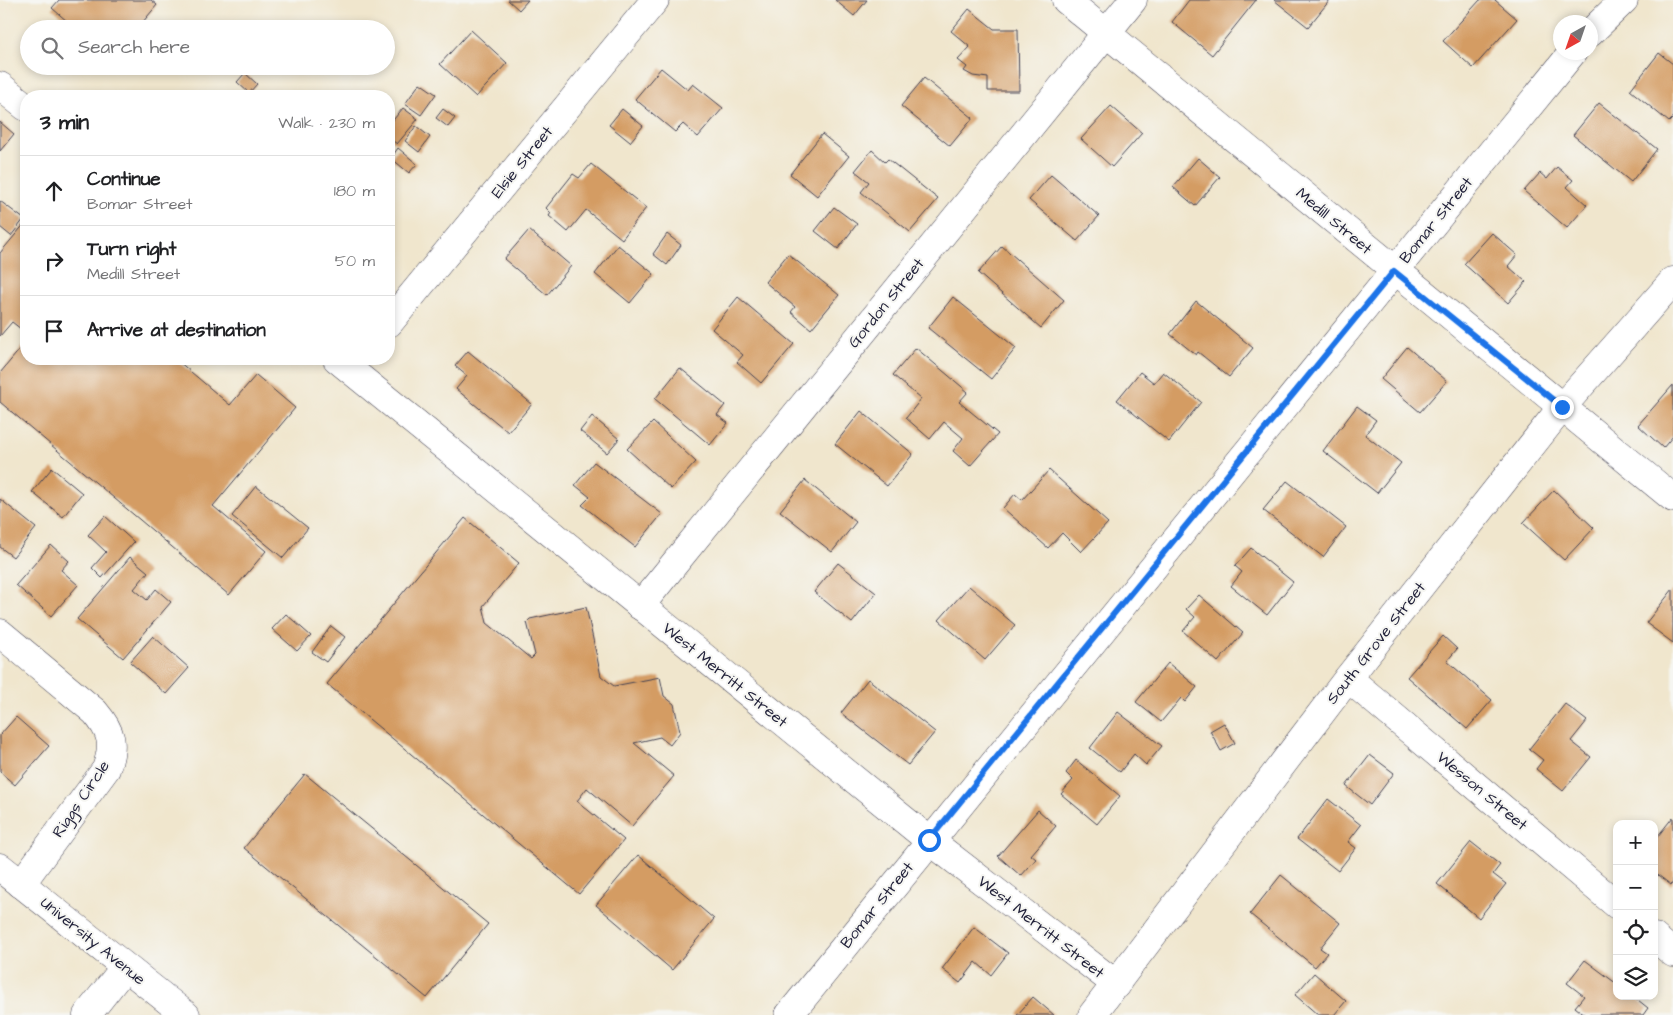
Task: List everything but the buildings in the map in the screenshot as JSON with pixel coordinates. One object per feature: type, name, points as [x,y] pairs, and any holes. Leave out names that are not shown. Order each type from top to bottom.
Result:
[{"type":"street","name":"Elsie Street","points":[[395,316],[655,0]]},
{"type":"street","name":"Medill Street","points":[[1066,0],[1673,498]]},
{"type":"street","name":"Gordon Street","points":[[640,606],[1133,0]]},
{"type":"street","points":[[1598,25],[1624,0]]},
{"type":"street","name":"Bomar Street","points":[[789,1015],[929,840],[1566,60]]},
{"type":"street","points":[[0,86],[20,102]]},
{"type":"street","name":"South Grove Street","points":[[1092,1015],[1117,985],[1348,678],[1562,407],[1673,281]]},
{"type":"street","name":"West Merritt Street","points":[[353,365],[640,606],[929,840],[1117,985]]},
{"type":"street","name":"Riggs Circle","points":[[0,633],[95,712],[108,727],[111,740],[111,756],[106,769],[21,884]]},
{"type":"street","name":"Wesson Street","points":[[1348,678],[1613,902]]},
{"type":"street","name":"University Avenue","points":[[0,867],[186,1015]]},
{"type":"street","points":[[1658,940],[1673,953]]},
{"type":"street","points":[[87,1015],[125,968]]},
{"type":"route","points":[[929,840],[1394,271],[1562,407]]}]
